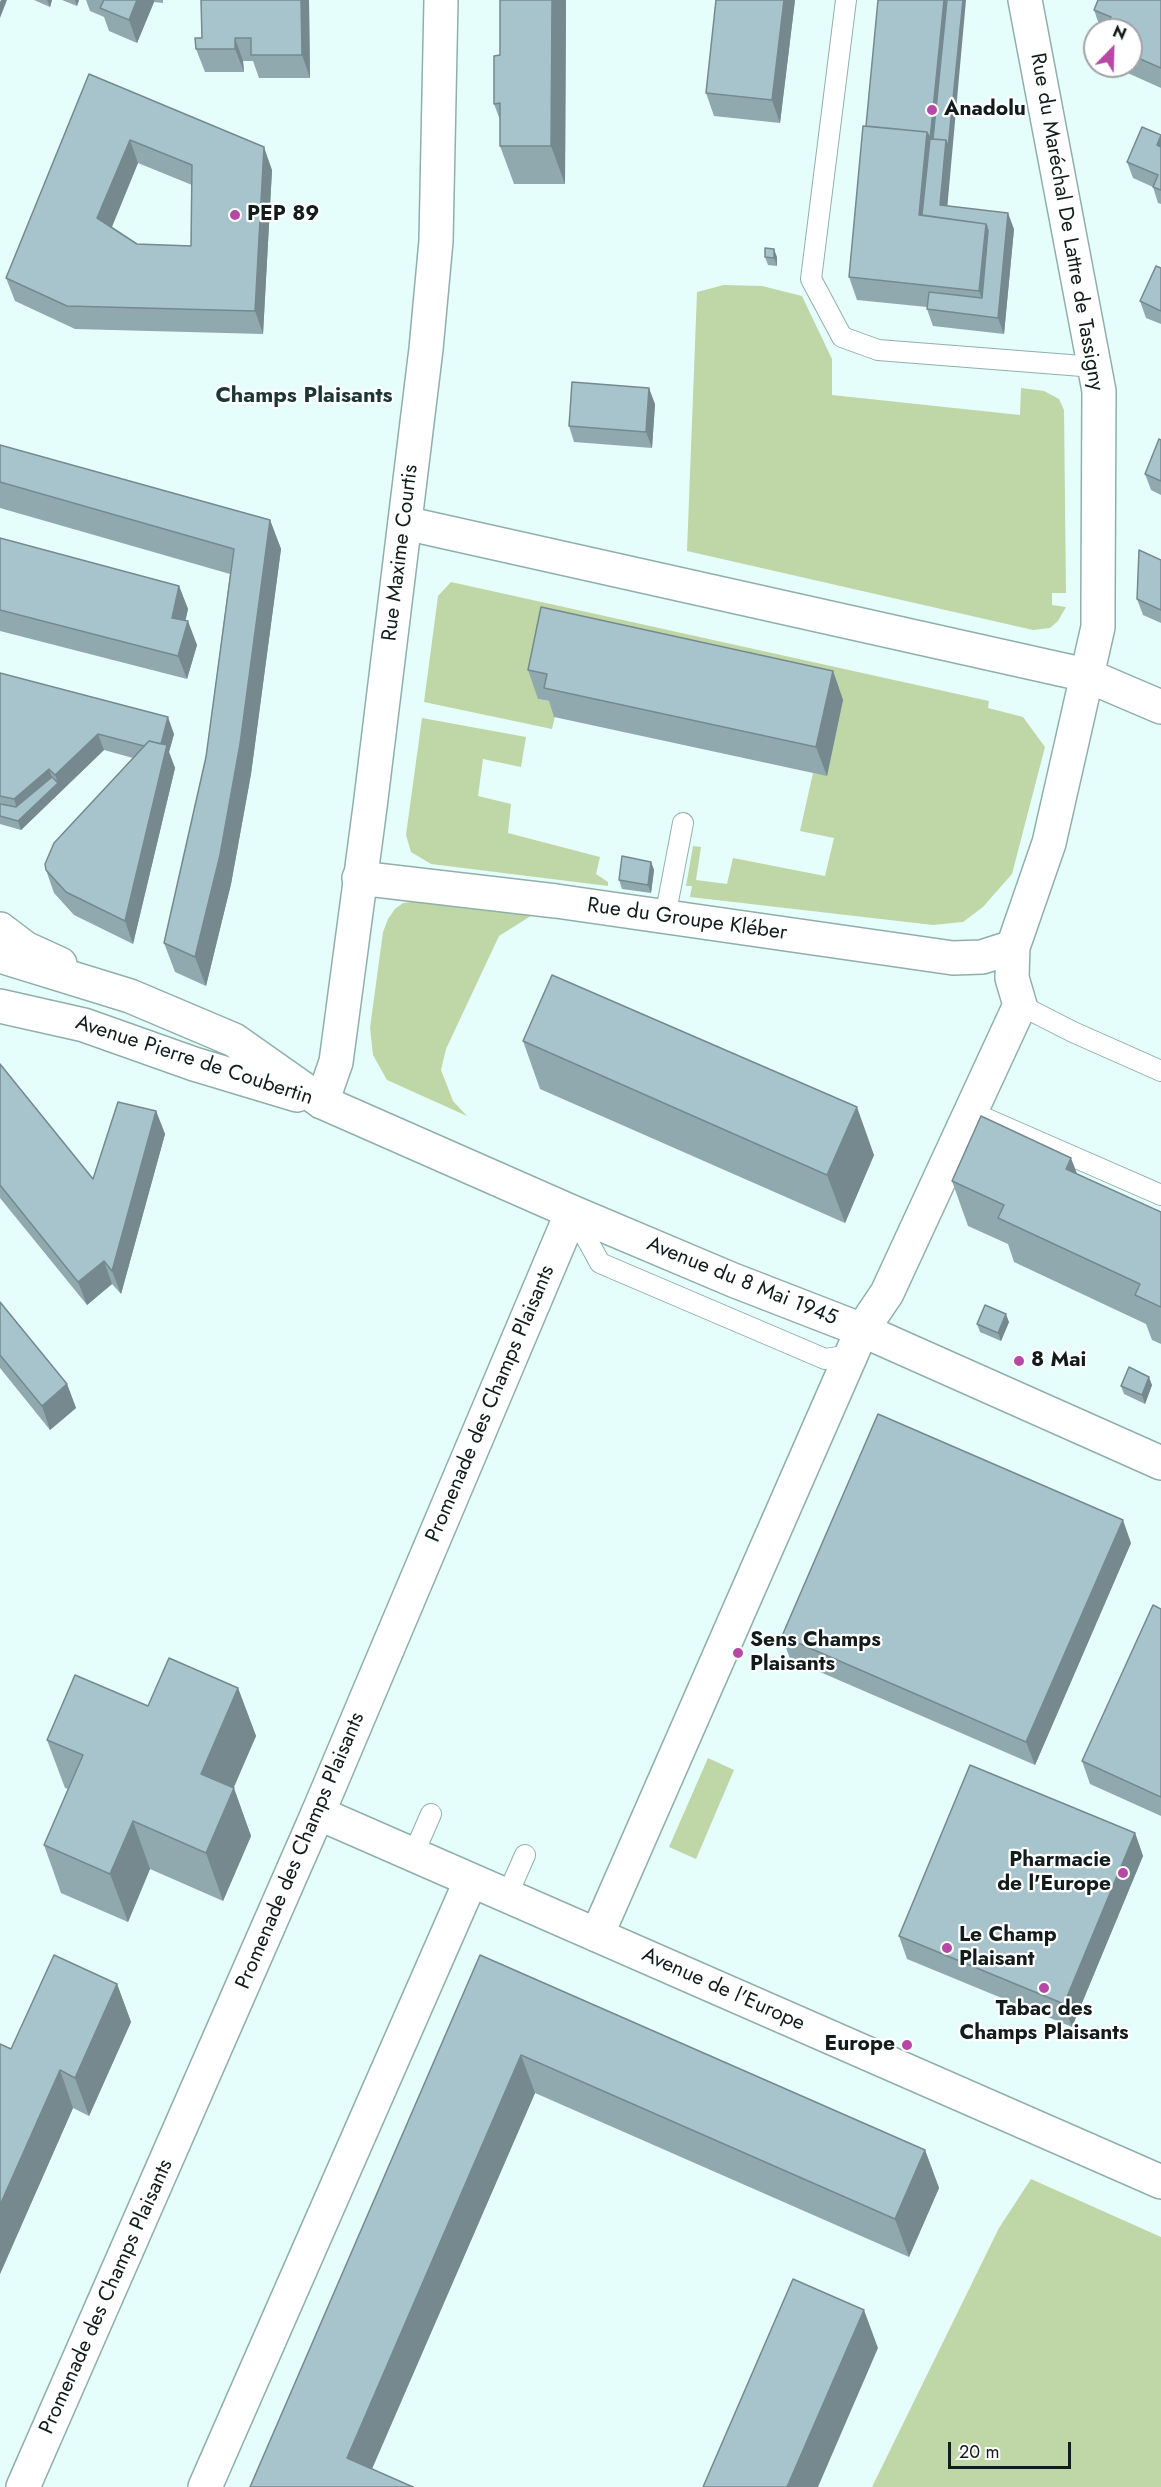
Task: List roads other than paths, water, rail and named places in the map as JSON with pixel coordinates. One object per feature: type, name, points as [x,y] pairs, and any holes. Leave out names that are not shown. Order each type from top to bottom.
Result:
[{"type":"street","name":"Rue Maxime Courtis","points":[[322,1102],[336,1062],[370,807],[405,523],[436,241],[441,0]]},
{"type":"street","name":"Rue du Maréchal De Lattre de Tassigny","points":[[1020,1005],[1012,978],[1012,947],[1049,843],[1098,627],[1099,391],[1025,0]]},
{"type":"street","points":[[405,523],[1086,675],[1161,706]]},
{"type":"street","name":"Rue du Groupe Kléber","points":[[359,878],[544,900],[953,958],[982,957],[1012,947]]},
{"type":"street","points":[[0,929],[25,948],[130,996]]},
{"type":"street","name":"Avenue Pierre de Coubertin","points":[[0,956],[130,996],[234,1040],[322,1102]]},
{"type":"street","points":[[597,1935],[856,1343],[887,1293],[1020,1005]]},
{"type":"street","name":"Avenue Pierre de Coubertin","points":[[0,1006],[84,1025],[225,1074],[322,1102]]},
{"type":"street","name":"Avenue du 8 Mai 1945","points":[[322,1102],[733,1280],[856,1343],[1161,1463]]},
{"type":"street","name":"Promenade des Champs Plaisants","points":[[23,2487],[318,1813],[572,1212]]},
{"type":"street","name":"Avenue de l'Europe","points":[[318,1813],[1161,2182]]},
{"type":"street","points":[[205,2487],[471,1880]]},
{"type":"lane","points":[[846,0],[811,279],[842,337],[878,350],[1095,367]]},
{"type":"lane","points":[[665,917],[683,823]]},
{"type":"lane","points":[[1020,1005],[1073,1032],[1161,1071]]},
{"type":"lane","points":[[971,1112],[1161,1195]]},
{"type":"lane","points":[[572,1212],[600,1263],[656,1295],[749,1336],[825,1359],[856,1343]]},
{"type":"lane","points":[[413,1855],[431,1814]]},
{"type":"lane","points":[[507,1896],[525,1855]]},
{"type":"place","name":"Anadolu","points":[[932,110]]},
{"type":"place","name":"PEP 89","points":[[235,215]]},
{"type":"place","name":"8 Mai","points":[[1019,1361]]},
{"type":"place","name":"Sens Champs Plaisants","points":[[738,1653]]},
{"type":"place","name":"Pharmacie de l'Europe","points":[[1123,1873]]},
{"type":"place","name":"Le Champ Plaisant","points":[[947,1948]]},
{"type":"place","name":"Tabac des Champs Plaisants","points":[[1044,1988]]},
{"type":"place","name":"Europe","points":[[907,2045]]},
{"type":"district","name":"Champs Plaisants","points":[[304,397]]}]
